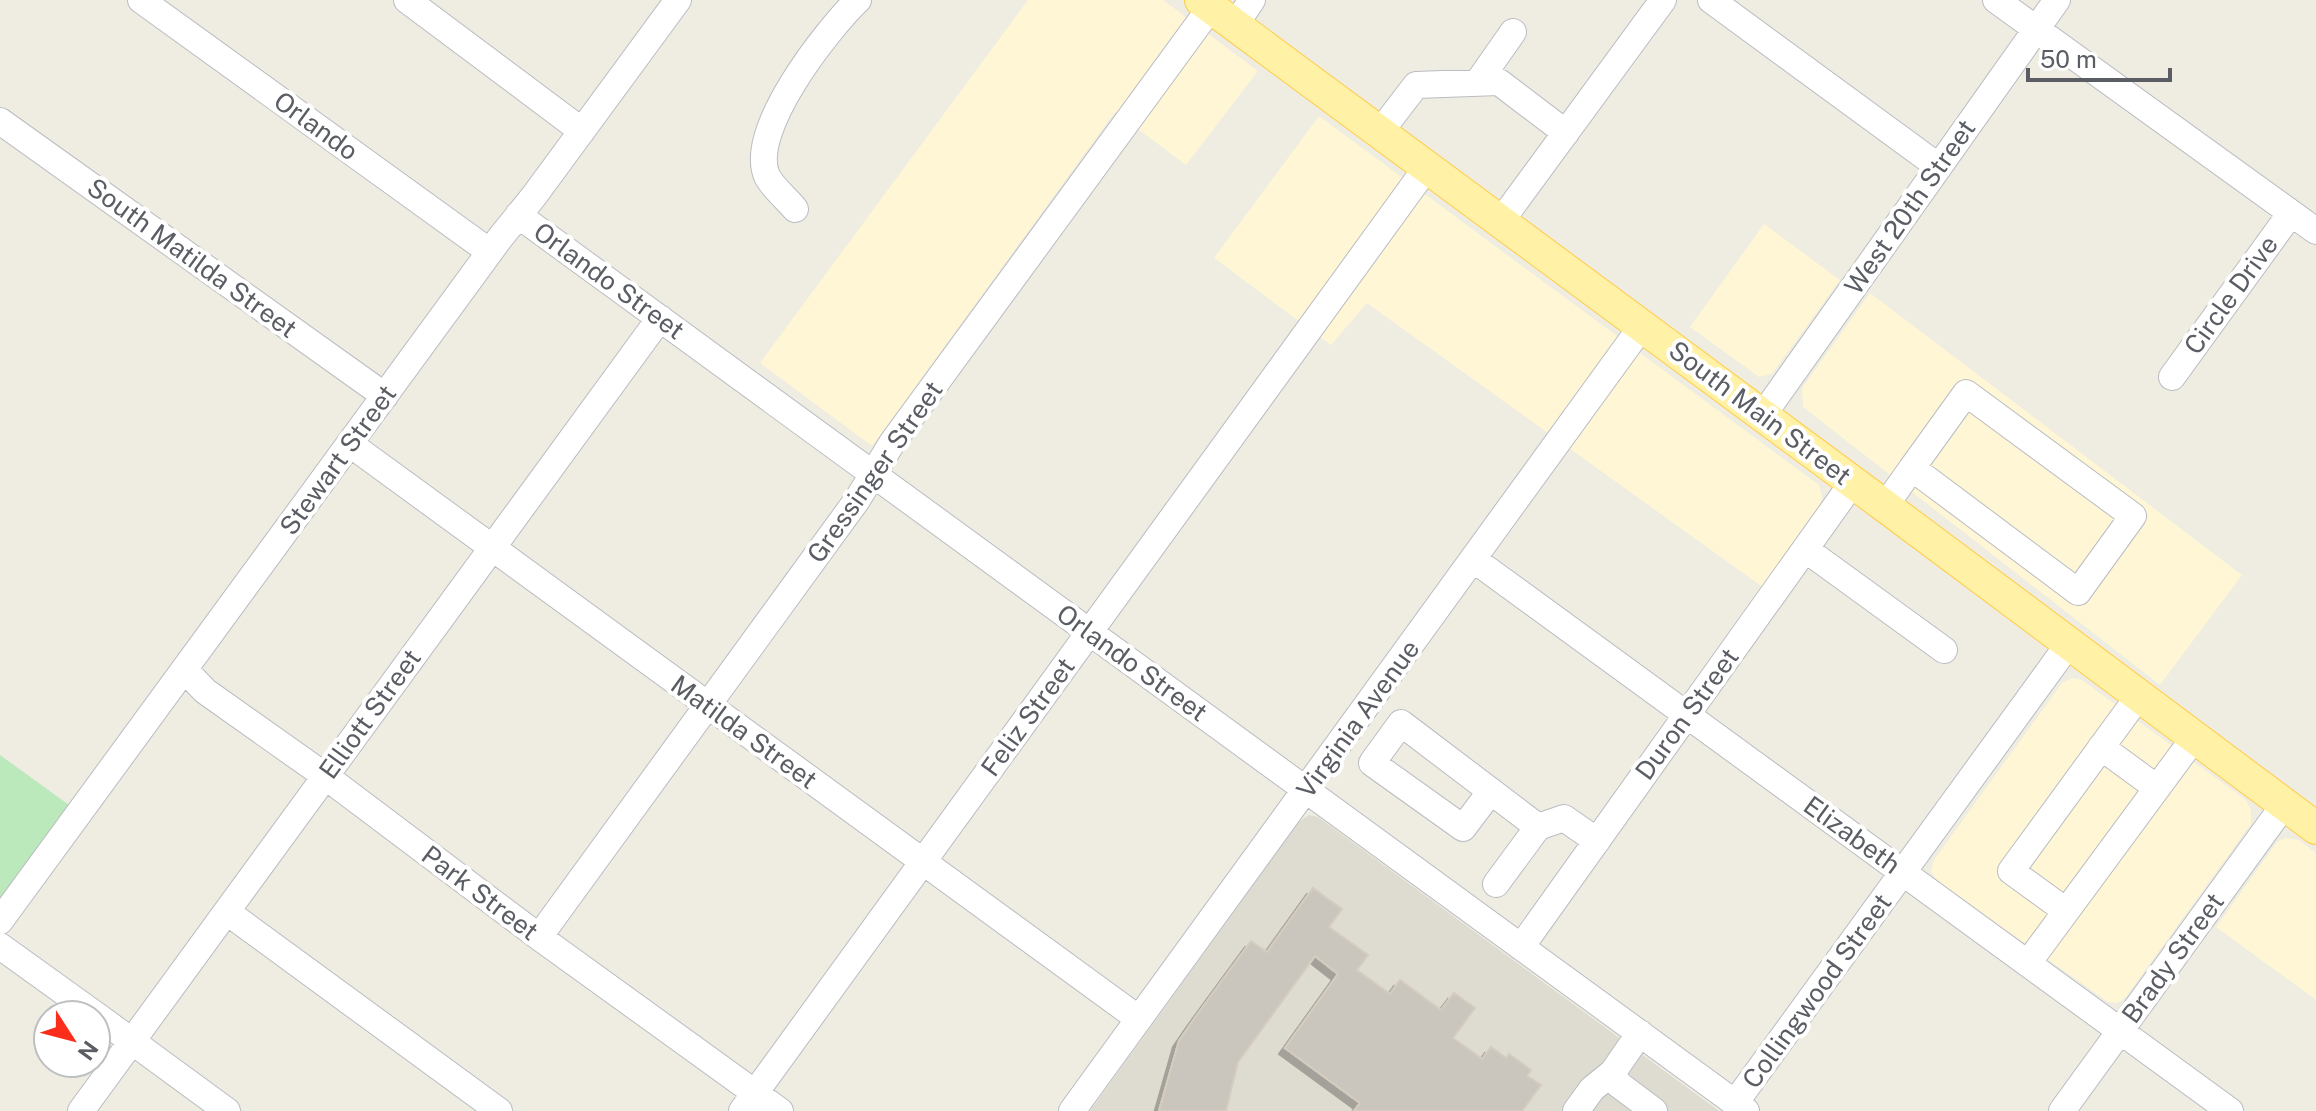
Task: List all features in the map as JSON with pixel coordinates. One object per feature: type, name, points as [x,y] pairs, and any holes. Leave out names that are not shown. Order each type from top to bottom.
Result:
[{"type":"main road","name":"South Main Street","points":[[1225,8],[1380,132],[2316,828]]},
{"type":"street","name":"Orlando","points":[[141,0],[490,252]]},
{"type":"street","points":[[407,0],[582,131]]},
{"type":"street","points":[[795,209],[767,176],[763,153],[769,127],[782,100],[807,64],[841,17],[858,0]]},
{"type":"street","points":[[1501,221],[1663,0]]},
{"type":"street","points":[[1711,0],[1939,167]]},
{"type":"street","points":[[1996,0],[2316,231]]},
{"type":"street","name":"West 20th Street","points":[[1763,415],[2057,0]]},
{"type":"street","name":"Stewart Street","points":[[0,921],[675,1]]},
{"type":"street","name":"Gressinger Street","points":[[539,937],[857,500],[892,443],[1225,8]]},
{"type":"street","points":[[1478,82],[1513,32]]},
{"type":"street","points":[[1380,132],[1416,85],[1499,82],[1566,133]]},
{"type":"street","name":"South Matilda Street","points":[[0,121],[385,396]]},
{"type":"street","name":"Feliz Street","points":[[748,1102],[1427,167]]},
{"type":"street","name":"Circle Drive","points":[[2172,377],[2291,213]]},
{"type":"street","name":"Orlando Street","points":[[518,215],[1740,1107]]},
{"type":"street","name":"Elliott Street","points":[[81,1111],[660,318]]},
{"type":"street","name":"Virginia Avenue","points":[[1072,1111],[1642,326]]},
{"type":"street","points":[[1885,506],[1912,468],[1966,393],[2133,516],[2078,592],[1912,468]]},
{"type":"street","name":"Matilda Street","points":[[350,444],[1139,1019]]},
{"type":"street","name":"Duron Street","points":[[1521,947],[1853,482]]},
{"type":"street","points":[[1805,549],[1944,650]]},
{"type":"street","name":"Elizabeth","points":[[1473,559],[2230,1111]]},
{"type":"street","name":"Collingwood Street","points":[[1740,1107],[1903,872],[2068,645]]},
{"type":"street","name":"Park Street","points":[[185,670],[205,691],[325,776],[539,937],[748,1102],[780,1111]]},
{"type":"street","points":[[1381,686],[1401,702],[1401,723],[1372,763],[1463,828],[1491,791]]},
{"type":"street","points":[[2066,911],[2011,871],[2138,697]]},
{"type":"street","points":[[1401,723],[1538,827]]},
{"type":"street","points":[[2028,963],[2194,738]]},
{"type":"street","points":[[2101,747],[2157,788]]},
{"type":"street","name":"Brady Street","points":[[2062,1111],[2284,805]]},
{"type":"street","points":[[1496,884],[1538,827],[1564,818],[1597,841]]},
{"type":"street","points":[[227,912],[499,1111]]},
{"type":"street","points":[[0,946],[74,999]]},
{"type":"street","points":[[112,1027],[227,1111]]},
{"type":"street","points":[[1576,1111],[1592,1089],[1613,1072],[1640,1033]]},
{"type":"street","points":[[1613,1072],[1618,1084],[1654,1111]]},
{"type":"shaded area","points":[[1028,0],[1163,0],[1258,71],[1186,165],[1115,112],[872,446],[760,363]]},
{"type":"shaded area","points":[[1319,116],[1819,485],[1822,496],[1820,508],[1764,588],[1367,303],[1331,345],[1214,258]]},
{"type":"shaded area","points":[[1764,224],[1840,280],[1772,374],[1759,377],[1690,327]]},
{"type":"shaded area","points":[[1870,293],[2242,575],[2160,685],[1803,407],[1802,388]]},
{"type":"shaded area","points":[[2072,678],[2082,680],[2246,800],[2251,810],[2251,824],[2125,998],[2117,1003],[2108,1002],[1937,881],[1931,871],[1934,860],[2062,683]]},
{"type":"shaded area","points":[[1309,815],[1318,817],[1719,1111],[1090,1111],[1299,822]]},
{"type":"shaded area","points":[[2286,838],[2299,840],[2316,853],[2316,1000],[2216,927],[2277,842]]},
{"type":"green space","points":[[0,755],[69,805],[0,898]]},
{"type":"building","points":[[1313,888],[1342,909],[1329,927],[1368,955],[1357,970],[1390,994],[1400,980],[1441,1010],[1454,993],[1475,1008],[1453,1038],[1482,1059],[1491,1047],[1506,1058],[1509,1054],[1531,1070],[1527,1076],[1541,1085],[1522,1111],[1354,1111],[1360,1103],[1285,1048],[1338,974],[1315,956],[1238,1062],[1226,1111],[1159,1111],[1179,1041],[1194,1019],[1251,941],[1267,952]]}]
